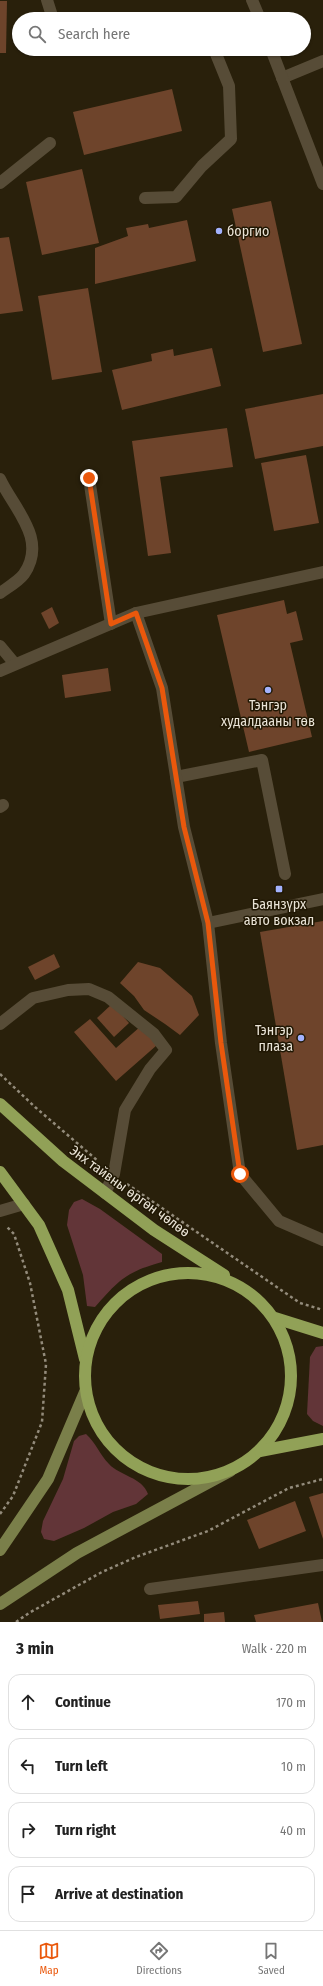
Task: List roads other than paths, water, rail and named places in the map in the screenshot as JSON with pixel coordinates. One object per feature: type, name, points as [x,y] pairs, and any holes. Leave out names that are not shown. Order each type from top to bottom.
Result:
[{"type":"highway","name":"Энх тайвны өргөн чөлөө","points":[[0,1104],[63,1161],[154,1230],[250,1292]]},
{"type":"highway","points":[[0,1172],[39,1225],[68,1290],[85,1360],[85,1392],[95,1422],[113,1448],[138,1467],[168,1478],[199,1479],[230,1471],[260,1451],[282,1422],[292,1387],[290,1351],[275,1318],[250,1292],[223,1278],[193,1272],[163,1275],[135,1286],[111,1306],[94,1331],[85,1360]]},
{"type":"highway","points":[[275,1318],[323,1333]]},
{"type":"highway","points":[[260,1451],[323,1439]]},
{"type":"main road","points":[[0,1550],[48,1479],[85,1392]]},
{"type":"main road","points":[[0,1604],[77,1552],[230,1471]]},
{"type":"street","points":[[47,0],[51,12]]},
{"type":"street","points":[[252,0],[257,12]]},
{"type":"street","points":[[145,198],[176,197],[202,166],[231,139],[229,86],[217,56]]},
{"type":"street","points":[[274,56],[323,184]]},
{"type":"street","points":[[282,78],[323,61]]},
{"type":"street","points":[[0,183],[50,143]]},
{"type":"street","points":[[89,478],[111,624]]},
{"type":"street","points":[[0,479],[7,494],[25,519],[32,535],[32,556],[24,574],[0,593]]},
{"type":"street","points":[[0,670],[136,613],[323,572]]},
{"type":"street","points":[[136,613],[162,688],[184,827],[208,923],[221,1043],[240,1174],[279,1222],[323,1240]]},
{"type":"street","points":[[0,646],[15,664]]},
{"type":"street","points":[[176,777],[262,760],[285,874]]},
{"type":"street","points":[[208,923],[323,899]]},
{"type":"street","points":[[0,1024],[33,998],[68,990],[89,989],[108,997],[154,1034],[166,1050],[150,1069],[125,1110],[114,1174],[105,1193]]},
{"type":"street","points":[[0,1211],[24,1204]]},
{"type":"street","points":[[150,1589],[323,1566]]},
{"type":"place","name":"боргио","points":[[219,231]]},
{"type":"place","name":"Тэнгэр худалдааны төв","points":[[268,690]]},
{"type":"place","name":"Баянзүрх авто вокзал","points":[[279,889]]},
{"type":"place","name":"Тэнгэр плаза","points":[[301,1038]]}]
